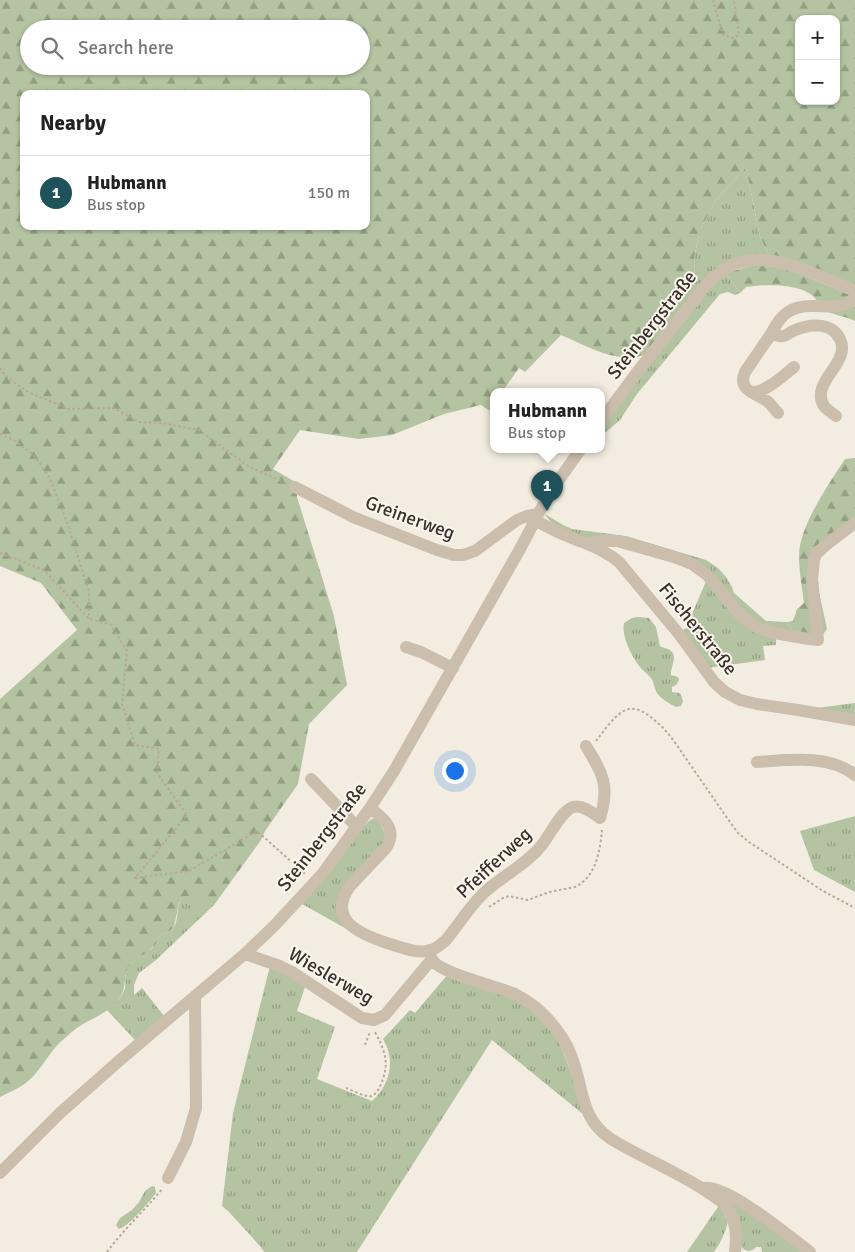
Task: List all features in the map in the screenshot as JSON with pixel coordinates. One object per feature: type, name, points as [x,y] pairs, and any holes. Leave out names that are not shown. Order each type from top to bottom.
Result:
[{"type":"street","name":"Steinbergstraße","points":[[605,416],[706,284],[717,274],[731,266],[754,260],[778,262],[802,269],[855,291]]},
{"type":"street","points":[[778,413],[768,402],[751,392],[742,383],[743,376],[772,334],[777,322],[788,311],[810,306],[842,306],[849,303],[855,296]]},
{"type":"street","points":[[772,334],[780,337],[810,326],[821,325],[833,329],[839,336],[843,351],[823,387],[822,393],[824,405],[836,416]]},
{"type":"street","points":[[751,392],[768,387],[794,367]]},
{"type":"street","name":"Steinbergstraße","points":[[0,1173],[60,1113],[245,954],[314,883],[356,828],[394,771],[520,549],[536,517],[578,453]]},
{"type":"street","name":"Greinerweg","points":[[295,487],[353,518],[454,555],[463,555],[475,551],[517,520],[527,516],[536,517]]},
{"type":"street","name":"Fischerstraße","points":[[536,517],[570,537],[605,551],[619,562],[679,634],[714,682],[725,692],[740,700],[757,704],[855,720]]},
{"type":"street","name":"Fischerstraße","points":[[585,543],[608,540],[618,541],[684,560],[707,575],[750,624],[774,633],[818,640],[812,580],[814,560],[816,554],[827,544],[855,523]]},
{"type":"street","points":[[406,647],[421,652],[453,668]]},
{"type":"street","points":[[587,748],[605,785],[605,798],[600,818]]},
{"type":"street","points":[[757,762],[787,760],[824,762],[846,769],[855,776]]},
{"type":"street","points":[[311,779],[356,828]]},
{"type":"street","name":"Pfeifferweg","points":[[427,953],[445,941],[473,904],[485,892],[538,851],[559,820],[569,809],[577,806],[600,818]]},
{"type":"street","points":[[370,808],[388,826],[390,841],[386,848],[346,892],[342,904],[343,916],[350,925],[360,933],[427,953],[434,963],[448,970],[515,994],[532,1005],[557,1029],[568,1046],[587,1111],[600,1130],[618,1143],[670,1170],[722,1202],[731,1213],[736,1232],[735,1252]]},
{"type":"street","name":"Wieslerweg","points":[[245,954],[292,972],[356,1014],[366,1020],[370,1020],[378,1019],[385,1015],[427,953]]},
{"type":"street","points":[[168,1178],[186,1142],[196,1108],[195,997]]},
{"type":"street","points":[[702,1189],[708,1187],[718,1190],[740,1201],[810,1252]]},
{"type":"path","points":[[713,0],[723,35],[733,38],[739,35],[734,0]]},
{"type":"path","points":[[0,368],[12,381],[30,393],[69,409],[114,408],[139,422],[162,423],[199,430],[248,466],[295,487]]},
{"type":"path","points":[[0,434],[14,440],[33,454],[50,478],[69,528],[89,592],[89,618]]},
{"type":"path","points":[[0,553],[44,570],[89,618],[110,624],[127,651],[122,704],[135,745],[159,749],[157,773],[187,815],[135,878],[189,871],[257,830],[314,883]]},
{"type":"path","points":[[587,748],[611,722],[627,709],[636,709],[645,713],[677,745],[738,833],[748,842],[823,891],[855,908]]},
{"type":"path","points":[[485,909],[509,896],[528,900],[580,884],[591,872],[597,859],[602,825],[600,818]]},
{"type":"path","points":[[346,1088],[369,1096],[375,1094],[380,1087],[385,1076],[386,1054],[372,1027],[366,1045]]},
{"type":"path","points":[[107,1252],[130,1224],[150,1204],[168,1178]]},
{"type":"green space","points":[[0,0],[855,0],[855,285],[769,255],[760,237],[746,167],[716,200],[700,230],[694,258],[695,290],[644,355],[628,358],[619,357],[594,350],[561,335],[525,372],[519,368],[505,388],[490,388],[490,411],[481,405],[444,414],[392,435],[359,439],[300,430],[273,469],[297,483],[297,497],[334,616],[347,685],[309,724],[298,784],[265,831],[261,840],[214,905],[199,898],[182,897],[174,927],[162,934],[153,947],[131,964],[127,971],[122,993],[116,1003],[65,1038],[31,1079],[0,1097],[0,699],[77,630],[41,583],[0,566]]},
{"type":"green space","points":[[746,167],[760,237],[769,255],[753,255],[695,290],[694,258],[700,230],[716,200]]},
{"type":"green space","points":[[754,265],[777,267],[800,274],[855,297],[855,321],[822,309],[814,297],[800,289],[772,285],[753,286],[746,287],[740,293],[726,274]]},
{"type":"green space","points":[[726,274],[740,293],[735,295],[728,292],[720,294],[637,394],[620,420],[605,433],[605,425],[710,288]]},
{"type":"green space","points":[[855,458],[855,523],[816,554],[819,592],[827,629],[821,637],[795,634],[787,622],[793,621],[797,609],[804,603],[799,556],[804,532],[823,493],[845,459]]},
{"type":"green space","points":[[545,514],[572,529],[626,536],[706,560],[718,568],[726,577],[734,593],[766,621],[787,622],[795,634],[752,621],[709,573],[582,537],[554,526]]},
{"type":"green space","points":[[707,579],[718,591],[776,636],[776,645],[763,646],[765,660],[707,668],[681,632],[686,628]]},
{"type":"green space","points":[[638,617],[649,618],[656,627],[660,646],[673,653],[674,659],[671,675],[678,677],[679,680],[672,687],[672,692],[680,693],[683,701],[681,706],[676,707],[659,695],[653,681],[640,667],[631,652],[624,634],[624,623]]},
{"type":"green space","points":[[855,703],[855,717],[809,709]]},
{"type":"green space","points":[[855,816],[855,892],[814,870],[800,831]]},
{"type":"green space","points":[[371,819],[378,819],[387,838],[343,890],[352,932],[302,904]]},
{"type":"green space","points":[[182,897],[202,898],[214,905],[156,960],[139,973],[134,985],[134,995],[142,988],[164,1016],[135,1040],[107,1010],[118,1000],[124,991],[126,973],[130,965],[139,956],[153,948],[160,935],[173,929]]},
{"type":"green space","points":[[270,966],[306,984],[297,1011],[335,1027],[317,1079],[372,1101],[377,1097],[387,1080],[390,1067],[389,1054],[383,1039],[410,1010],[415,1013],[449,973],[514,996],[555,1031],[589,1119],[492,1040],[357,1252],[264,1252],[222,1206],[233,1113]]},
{"type":"green space","points":[[152,1186],[155,1187],[156,1193],[133,1219],[119,1229],[116,1225],[120,1218],[132,1210],[145,1191]]},
{"type":"green space","points":[[723,1194],[806,1252],[762,1252],[761,1247],[756,1247],[749,1251],[742,1248]]},
{"type":"green space","points":[[720,1204],[728,1222],[719,1245],[714,1252],[687,1252]]},
{"type":"place","name":"Hubmann","points":[[547,511]]}]
